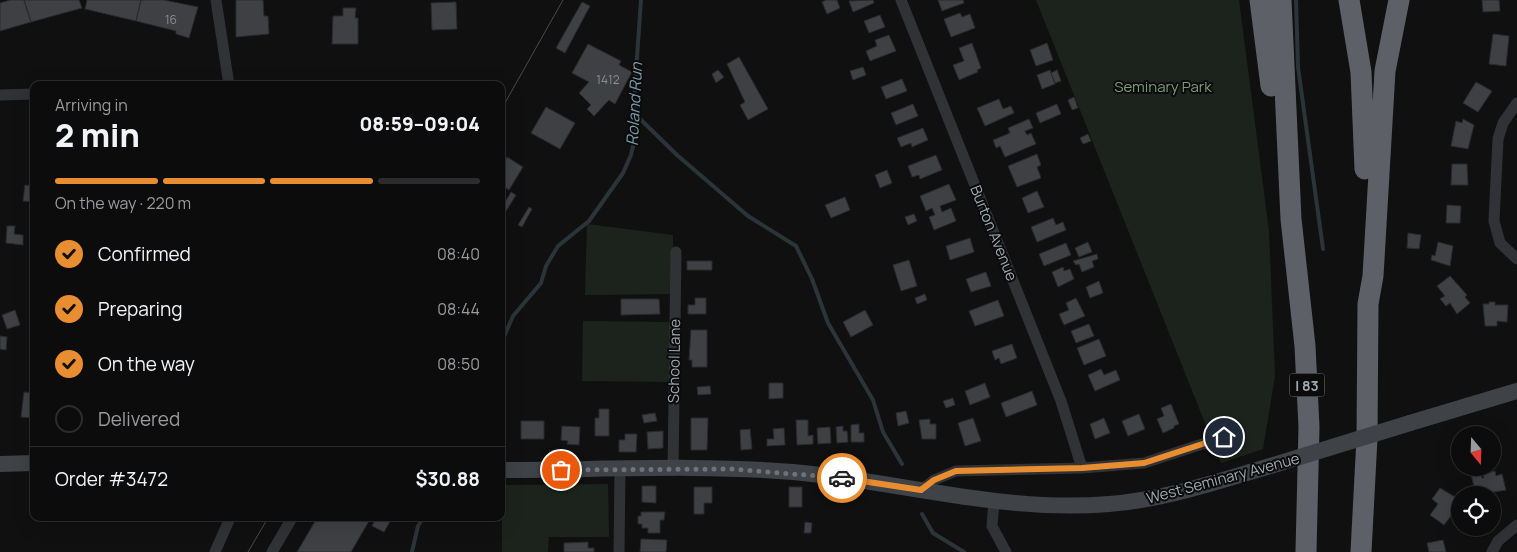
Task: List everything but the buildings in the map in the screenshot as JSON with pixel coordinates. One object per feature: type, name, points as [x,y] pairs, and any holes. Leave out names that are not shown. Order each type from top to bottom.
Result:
[{"type":"highway","points":[[1260,0],[1283,202],[1291,219]]},
{"type":"highway","name":"I 83","points":[[1280,0],[1291,219],[1304,337],[1309,427],[1306,552]]},
{"type":"highway","points":[[1349,0],[1361,72],[1365,118],[1364,276],[1368,304],[1367,438],[1361,552]]},
{"type":"highway","points":[[1368,304],[1373,276],[1385,71],[1399,0]]},
{"type":"main road","name":"West Seminary Avenue","points":[[505,470],[792,472],[848,478],[994,501],[1080,506],[1137,501],[1204,485],[1517,391]]},
{"type":"main road","points":[[0,464],[30,463]]},
{"type":"street","points":[[216,0],[227,81]]},
{"type":"street","name":"Burton Avenue","points":[[901,0],[1061,401],[1082,468]]},
{"type":"street","points":[[0,94],[30,94]]},
{"type":"street","points":[[1517,103],[1503,122],[1498,139],[1494,221],[1500,243],[1517,260]]},
{"type":"street","name":"School Lane","points":[[673,470],[676,252]]},
{"type":"street","points":[[921,490],[934,480],[956,471],[1082,468],[1144,463],[1224,437]]},
{"type":"street","points":[[619,552],[620,470]]},
{"type":"street","points":[[994,501],[992,526],[1006,552]]},
{"type":"street","points":[[215,552],[229,521]]},
{"type":"street","points":[[272,552],[290,521]]},
{"type":"street","points":[[1492,552],[1498,541],[1517,525]]},
{"type":"green space","name":"Seminary Park","points":[[1036,0],[1239,0],[1269,231],[1275,376],[1263,449],[1221,463]]},
{"type":"green space","points":[[587,224],[673,235],[674,294],[585,295]]},
{"type":"green space","points":[[583,321],[671,322],[670,382],[582,381]]},
{"type":"green space","points":[[608,484],[609,537],[549,537],[548,552],[502,552],[502,521],[505,521],[505,485]]},
{"type":"waterway","name":"Roland Run","points":[[505,335],[513,316],[541,283],[546,266],[558,246],[589,221],[623,173],[631,155],[636,133],[634,100],[641,0]]},
{"type":"waterway","points":[[1296,0],[1298,67],[1323,249]]},
{"type":"waterway","points":[[635,114],[677,155],[748,216],[796,246],[812,279],[828,323],[873,400],[883,432],[902,464]]},
{"type":"waterway","points":[[922,514],[933,533],[964,552]]},
{"type":"waterway","name":"Roland Run","points":[[412,552],[418,526],[421,521]]},
{"type":"tram line","points":[[505,103],[563,0]]},
{"type":"tram line","points":[[248,552],[266,521]]},
{"type":"way so far","points":[[561,470],[732,469],[792,472],[842,478]]},
{"type":"route","points":[[842,478],[921,490],[934,480],[956,471],[1082,468],[1144,463],[1224,437]]}]
